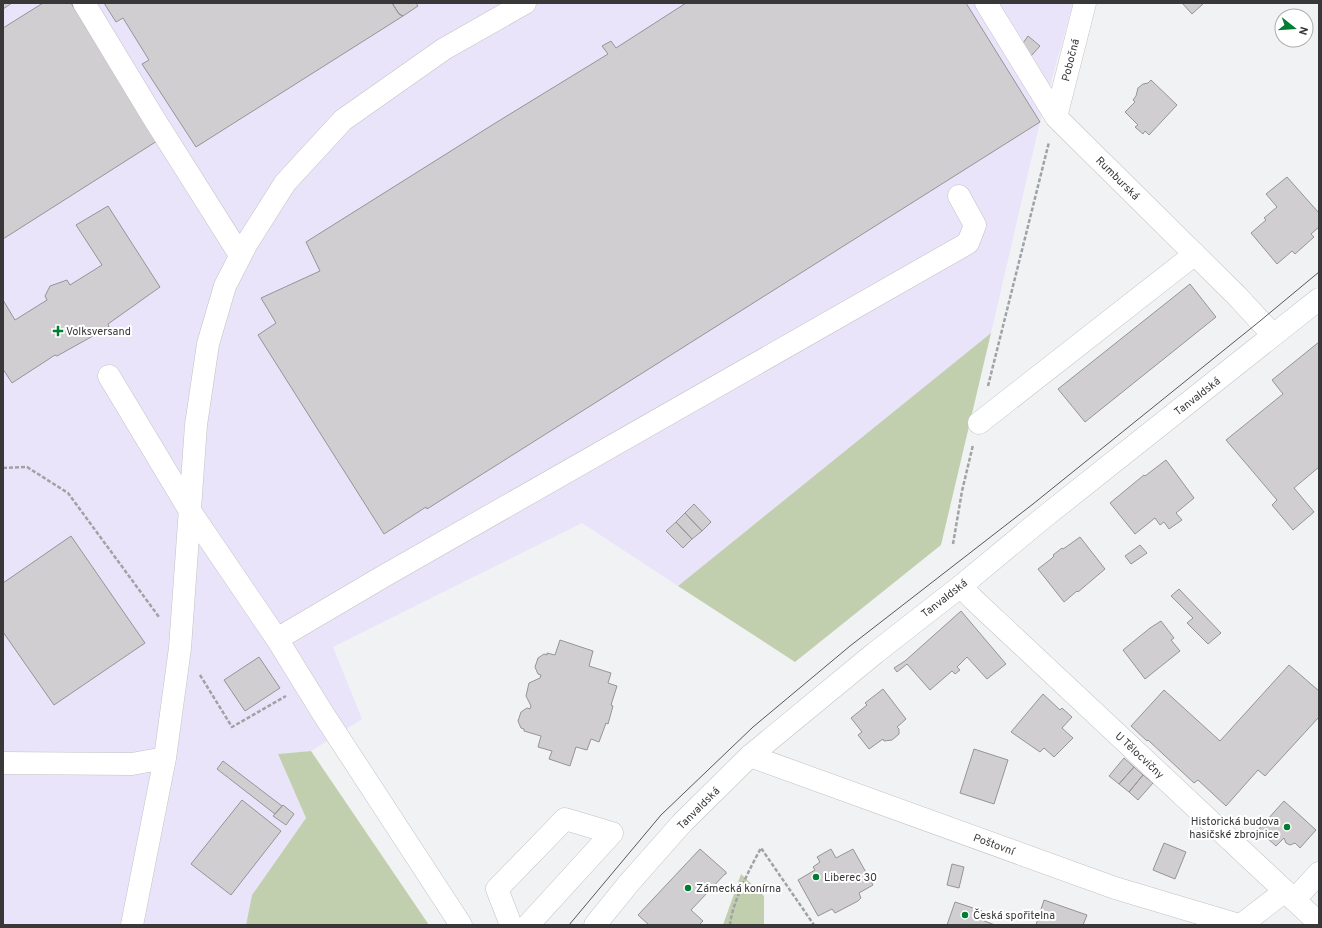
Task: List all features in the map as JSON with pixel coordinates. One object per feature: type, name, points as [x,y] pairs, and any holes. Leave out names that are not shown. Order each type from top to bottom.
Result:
[{"type":"street","points":[[84,3],[153,117],[240,255]]},
{"type":"street","points":[[132,925],[166,758],[180,648],[196,425],[208,344],[225,286],[247,243],[285,184],[343,120],[444,49],[525,3]]},
{"type":"street","name":"Rumburská","points":[[986,3],[1056,117],[1237,296],[1273,335]]},
{"type":"street","name":"Pobočná","points":[[1056,117],[1085,3]]},
{"type":"street","points":[[277,639],[391,572],[968,243],[975,225],[959,196]]},
{"type":"street","points":[[979,423],[1195,254]]},
{"type":"street","name":"Tanvaldská","points":[[595,925],[679,826],[750,756],[875,653],[961,586],[1050,513],[1319,299]]},
{"type":"street","points":[[109,376],[190,511],[277,639],[322,712],[461,925]]},
{"type":"street","name":"U Tělocvičny","points":[[961,586],[973,599],[1319,923]]},
{"type":"street","name":"Poštovní","points":[[750,756],[1116,888],[1240,925],[1290,896],[1319,873]]},
{"type":"street","points":[[3,763],[132,764],[166,758]]},
{"type":"street","points":[[511,925],[497,889],[565,819],[612,833],[528,925]]},
{"type":"path","points":[[954,544],[962,491],[1056,117]]},
{"type":"path","points":[[3,468],[27,467],[68,493],[188,658],[232,726],[287,696]]},
{"type":"path","points":[[730,925],[731,916],[750,867],[761,848],[814,925]]},
{"type":"shaded area","points":[[3,3],[1073,3],[1040,122],[991,333],[678,586],[582,523],[333,647],[362,719],[311,751],[278,754],[306,818],[252,895],[246,925],[3,925]]},
{"type":"green space","points":[[991,333],[941,545],[795,662],[678,586]]},
{"type":"green space","points":[[311,751],[429,925],[246,925],[252,895],[306,818],[278,754]]},
{"type":"green space","points":[[741,874],[764,896],[764,925],[723,925]]},
{"type":"building","points":[[3,3],[12,3],[3,9]]},
{"type":"building","points":[[43,3],[71,3],[157,141],[3,239],[3,28]]},
{"type":"building","points":[[104,3],[392,3],[399,14],[403,16],[196,147],[142,64],[149,60],[123,18],[116,22]]},
{"type":"building","points":[[392,3],[416,3],[418,6],[403,16],[399,14]]},
{"type":"building","points":[[686,3],[966,3],[1040,122],[427,509],[426,507],[384,534],[258,335],[276,323],[261,298],[320,271],[306,242],[608,54],[602,46],[611,41],[616,48]]},
{"type":"building","points":[[1182,3],[1204,3],[1192,14]]},
{"type":"building","points":[[1028,36],[1040,46],[1031,56],[1021,46]]},
{"type":"building","points":[[1151,80],[1177,105],[1149,135],[1145,131],[1143,134],[1135,127],[1138,125],[1125,112],[1135,102],[1133,100],[1136,96],[1138,88]]},
{"type":"building","points":[[1287,177],[1319,213],[1319,227],[1311,234],[1314,237],[1295,254],[1292,251],[1277,264],[1251,233],[1266,220],[1264,218],[1277,207],[1266,194]]},
{"type":"building","points":[[108,206],[160,287],[108,324],[109,327],[57,356],[55,355],[12,383],[3,369],[3,300],[15,320],[47,300],[45,296],[50,286],[67,280],[70,285],[102,265],[76,225]]},
{"type":"building","points":[[1190,284],[1216,317],[1085,422],[1058,389]]},
{"type":"building","points":[[1319,342],[1319,467],[1294,488],[1314,512],[1293,530],[1272,505],[1277,500],[1226,440],[1283,394],[1272,380]]},
{"type":"building","points":[[1166,460],[1194,498],[1176,513],[1182,520],[1169,529],[1164,522],[1160,525],[1155,518],[1135,534],[1110,503],[1144,475],[1145,476]]},
{"type":"building","points":[[694,504],[711,522],[702,531],[685,513]]},
{"type":"building","points":[[685,513],[702,531],[692,539],[676,522]]},
{"type":"building","points":[[676,522],[692,539],[683,548],[666,531]]},
{"type":"building","points":[[71,536],[145,643],[54,705],[3,632],[3,583]]},
{"type":"building","points":[[1080,537],[1105,569],[1064,602],[1038,569],[1062,548],[1063,549]]},
{"type":"building","points":[[1140,545],[1147,553],[1131,564],[1125,556]]},
{"type":"building","points":[[1179,589],[1221,633],[1208,644],[1187,623],[1193,618],[1171,596]]},
{"type":"building","points":[[961,611],[1006,664],[987,679],[967,657],[957,667],[960,670],[955,674],[952,671],[930,690],[907,664],[897,672],[894,668],[905,661]]},
{"type":"building","points":[[1161,621],[1174,638],[1171,640],[1180,651],[1145,679],[1123,650]]},
{"type":"building","points":[[560,640],[593,651],[589,666],[611,673],[608,683],[617,686],[611,705],[613,706],[608,724],[606,723],[599,742],[591,739],[587,750],[576,747],[570,766],[549,759],[552,751],[538,747],[541,736],[524,731],[518,721],[521,712],[527,708],[530,709],[531,706],[526,696],[529,683],[540,678],[541,675],[538,674],[535,667],[538,658],[544,654],[547,655],[547,653],[555,655]]},
{"type":"building","points":[[259,657],[280,688],[245,711],[224,680]]},
{"type":"building","points":[[1289,665],[1319,691],[1319,717],[1265,776],[1258,770],[1226,806],[1198,780],[1194,783],[1131,726],[1164,690],[1220,741]]},
{"type":"building","points":[[883,689],[906,719],[897,727],[899,729],[899,734],[892,740],[884,741],[883,739],[869,749],[858,735],[862,732],[851,718],[867,705],[865,703]]},
{"type":"building","points":[[1043,694],[1060,710],[1062,708],[1072,717],[1062,728],[1073,738],[1054,757],[1044,748],[1040,752],[1011,732]]},
{"type":"building","points":[[974,749],[1008,760],[994,804],[960,793]]},
{"type":"building","points":[[1124,758],[1134,767],[1119,784],[1109,776]]},
{"type":"building","points":[[223,761],[282,806],[275,814],[217,769]]},
{"type":"building","points":[[1134,767],[1143,775],[1129,792],[1119,784]]},
{"type":"building","points":[[1143,775],[1153,783],[1138,800],[1129,792]]},
{"type":"building","points":[[242,800],[281,831],[231,895],[191,864]]},
{"type":"building","name":"Historická budova hasičské zbrojnice","points":[[1284,801],[1316,830],[1300,848],[1295,843],[1290,845],[1286,843],[1284,838],[1276,846],[1258,830]]},
{"type":"building","points":[[283,805],[294,814],[286,825],[273,816]]},
{"type":"building","points":[[1164,843],[1186,852],[1175,879],[1153,870]]},
{"type":"building","name":"Zámecká konírna","points":[[700,849],[726,872],[726,874],[691,910],[703,921],[699,925],[649,925],[638,915]]},
{"type":"building","points":[[831,849],[836,858],[853,849],[873,885],[859,893],[861,898],[858,901],[835,913],[832,909],[818,916],[798,880],[815,870],[813,867],[820,862],[817,857]]},
{"type":"building","points":[[952,864],[964,867],[959,888],[947,885]]},
{"type":"building","points":[[1044,900],[1087,915],[1083,925],[1036,925]]},
{"type":"building","name":"Česká spořitelna","points":[[955,902],[982,911],[979,919],[995,925],[947,925]]},
{"type":"tram line","points":[[569,925],[661,815],[753,727],[850,646],[1033,504],[1319,272]]},
{"type":"place","name":"Volksversand","points":[[58,331]]},
{"type":"place","name":"Historická budova hasičské zbrojnice","points":[[1287,827]]},
{"type":"place","name":"Liberec 30","points":[[816,877]]},
{"type":"place","name":"Zámecká konírna","points":[[688,888]]},
{"type":"place","name":"Česká spořitelna","points":[[965,915]]}]
